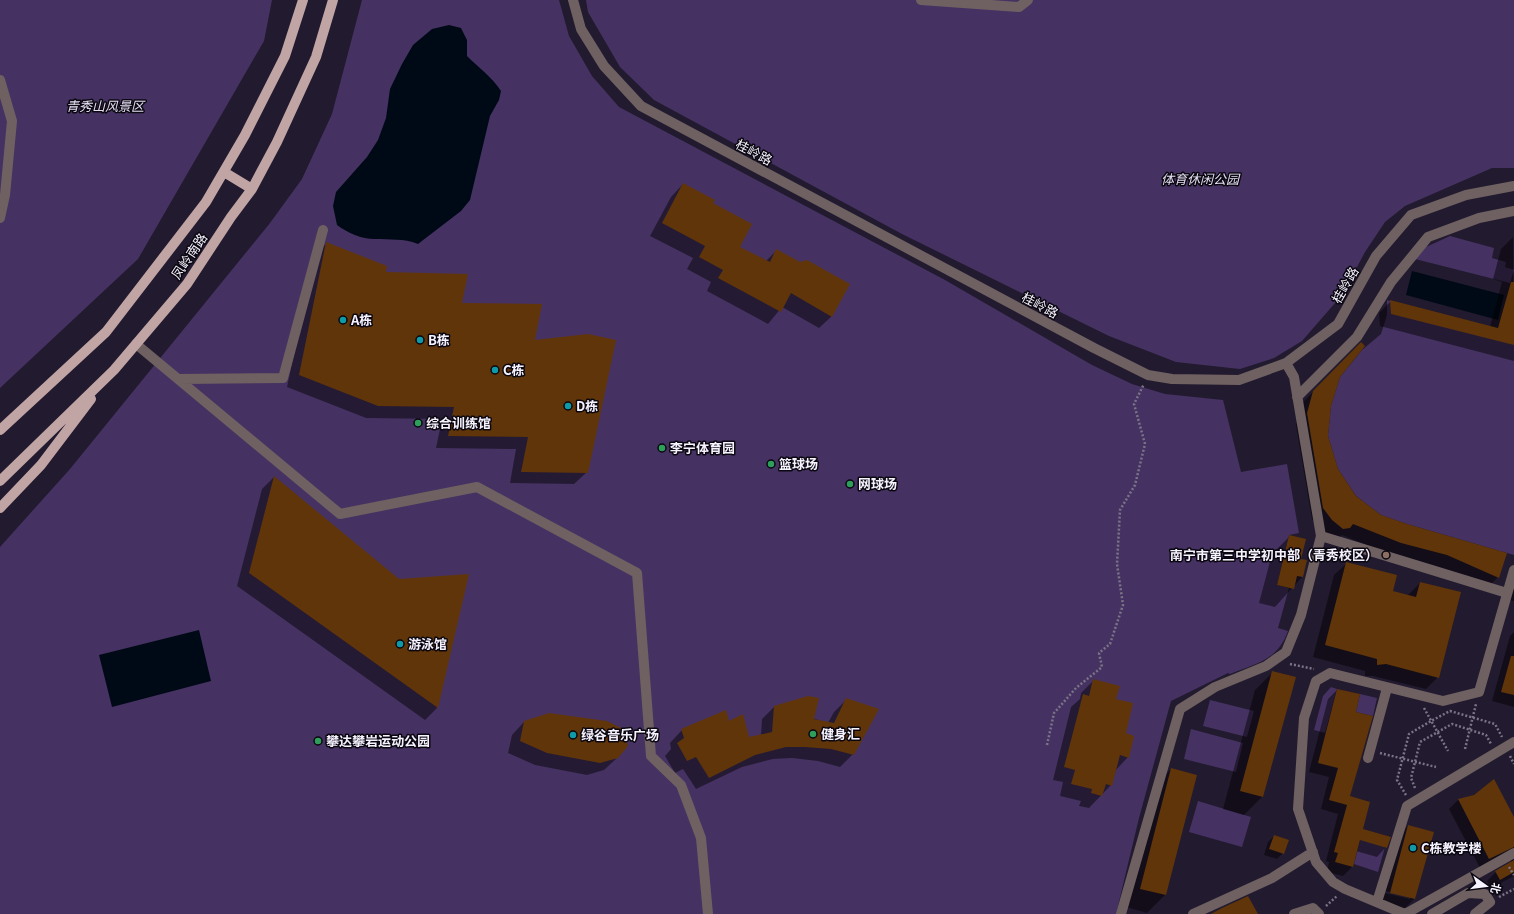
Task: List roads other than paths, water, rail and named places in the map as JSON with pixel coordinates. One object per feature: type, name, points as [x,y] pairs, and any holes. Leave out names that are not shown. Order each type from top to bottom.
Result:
[{"type":"main road","name":"凤岭南路","points":[[0,430],[106,332],[206,202],[245,135],[285,56],[303,0]]},
{"type":"main road","name":"凤岭南路","points":[[0,481],[114,370],[187,284],[231,217],[252,189],[277,142],[316,57],[333,0]]},
{"type":"main road","points":[[224,172],[252,189]]},
{"type":"main road","points":[[0,508],[41,465],[114,370]]},
{"type":"street","name":"桂岭路","points":[[573,0],[581,29],[604,66],[641,106],[1094,348],[1148,375],[1172,379],[1239,380],[1286,363],[1338,324],[1376,256],[1411,215],[1466,195],[1514,186]]},
{"type":"street","points":[[920,0],[1019,6],[1028,0]]},
{"type":"street","points":[[0,80],[12,121],[5,195],[0,218]]},
{"type":"street","points":[[1297,397],[1357,337],[1391,282],[1428,237],[1479,218],[1514,211]]},
{"type":"street","points":[[178,380],[283,378],[322,230]]},
{"type":"street","points":[[136,344],[340,514],[477,487],[637,573],[651,756],[681,785],[701,838],[708,914]]},
{"type":"street","points":[[1121,914],[1180,709],[1215,687],[1266,666],[1286,652],[1301,615],[1321,536],[1294,377],[1286,363]]},
{"type":"street","points":[[1321,536],[1507,593]]},
{"type":"street","points":[[1514,570],[1479,692],[1443,701],[1330,673],[1316,681],[1304,718],[1298,809],[1316,862],[1333,882],[1345,889],[1405,914],[1514,853]]},
{"type":"street","points":[[1369,754],[1387,688]]},
{"type":"street","points":[[1377,902],[1406,806],[1509,741]]},
{"type":"street","points":[[1193,914],[1272,878],[1312,852]]},
{"type":"street","points":[[1432,914],[1468,893],[1485,894],[1490,902],[1475,914]]},
{"type":"street","points":[[1294,914],[1313,908],[1319,914]]},
{"type":"place","name":"A栋","points":[[343,320]]},
{"type":"place","name":"B栋","points":[[420,340]]},
{"type":"place","name":"C栋","points":[[495,370]]},
{"type":"place","name":"D栋","points":[[568,406]]},
{"type":"place","name":"综合训练馆","points":[[418,423]]},
{"type":"place","name":"李宁体育园","points":[[662,448]]},
{"type":"place","name":"篮球场","points":[[771,464]]},
{"type":"place","name":"网球场","points":[[850,484]]},
{"type":"place","name":"南宁市第三中学初中部（青秀校区）","points":[[1386,555]]},
{"type":"place","name":"游泳馆","points":[[400,644]]},
{"type":"place","name":"健身汇","points":[[813,734]]},
{"type":"place","name":"绿谷音乐广场","points":[[573,735]]},
{"type":"place","name":"攀达攀岩运动公园","points":[[318,741]]},
{"type":"place","name":"C栋教学楼","points":[[1413,848]]},
{"type":"park label","name":"青秀山风景区","points":[[105,106]]},
{"type":"park label","name":"体育休闲公园","points":[[1200,179]]}]
